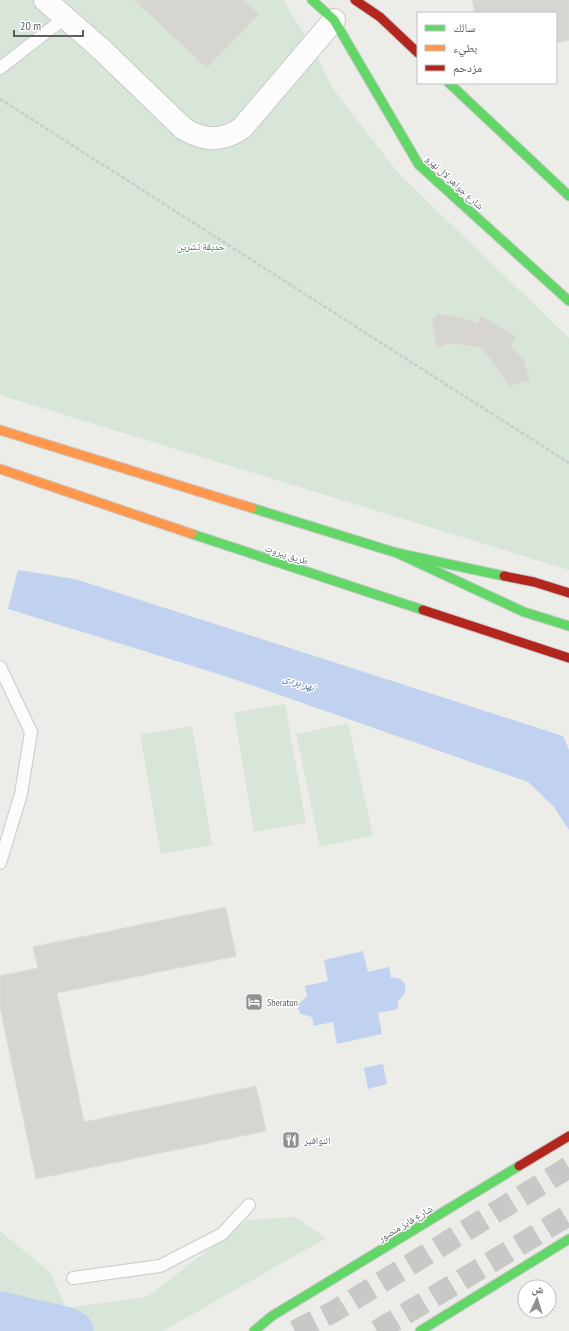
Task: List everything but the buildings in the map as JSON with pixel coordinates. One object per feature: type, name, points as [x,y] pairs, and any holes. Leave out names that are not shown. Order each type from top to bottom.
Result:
[{"type":"main road","name":"شارع جواهر لال نهرو","points":[[312,0],[334,20],[419,165],[569,301]]},
{"type":"main road","points":[[354,0],[380,17],[417,52]]},
{"type":"main road","points":[[450,84],[569,196]]},
{"type":"main road","points":[[0,430],[397,553],[534,582],[569,593]]},
{"type":"main road","name":"طريق بيروت","points":[[0,469],[255,556],[569,658]]},
{"type":"main road","points":[[397,553],[524,612],[569,626]]},
{"type":"main road","name":"شارع فايز منصور","points":[[254,1331],[272,1316],[569,1136]]},
{"type":"main road","points":[[420,1331],[569,1239]]},
{"type":"street","points":[[45,0],[100,48],[184,129],[203,138],[224,137],[234,134],[242,128],[334,20]]},
{"type":"lane","points":[[0,68],[66,17]]},
{"type":"lane","points":[[0,667],[31,732],[21,794],[0,863]]},
{"type":"lane","points":[[73,1278],[160,1266],[222,1234],[249,1205]]},
{"type":"path","points":[[0,99],[569,463]]},
{"type":"green space","name":"حديقة تشرين","points":[[0,0],[283,0],[312,46],[333,89],[399,174],[569,338],[569,570],[0,395]]},
{"type":"green space","points":[[285,704],[306,823],[254,832],[234,713]]},
{"type":"green space","points":[[348,723],[373,835],[320,847],[296,734]]},
{"type":"green space","points":[[192,726],[212,845],[161,854],[140,735]]},
{"type":"green space","points":[[295,1217],[326,1238],[163,1331],[0,1331],[0,1231],[51,1273],[66,1308],[147,1297],[247,1220]]},
{"type":"water","points":[[18,570],[75,579],[563,736],[569,750],[569,830],[554,807],[528,782],[228,677],[8,609]]},
{"type":"water","points":[[363,951],[368,972],[389,967],[391,978],[400,979],[405,985],[404,993],[398,1001],[398,1009],[378,1013],[382,1034],[337,1044],[333,1022],[314,1026],[312,1017],[301,1014],[298,1009],[299,1004],[307,996],[305,986],[328,981],[324,960]]},
{"type":"water","points":[[383,1064],[387,1084],[368,1089],[364,1068]]},
{"type":"waterway","name":"نهر بردى","points":[[0,1312],[65,1327],[73,1331]]},
{"type":"tunnel","points":[[295,1331],[333,1312],[569,1167]]},
{"type":"tunnel","points":[[377,1331],[569,1215]]},
{"type":"traffic: fast","points":[[312,0],[334,20],[419,165],[569,301]]},
{"type":"traffic: fast","points":[[450,84],[569,196]]},
{"type":"traffic: fast","points":[[252,508],[397,553],[504,576]]},
{"type":"traffic: fast","points":[[192,534],[423,610]]},
{"type":"traffic: fast","points":[[397,553],[524,612],[569,626]]},
{"type":"traffic: fast","points":[[254,1331],[272,1316],[519,1166]]},
{"type":"traffic: fast","points":[[420,1331],[569,1239]]},
{"type":"traffic: slow","points":[[0,430],[252,508]]},
{"type":"traffic: slow","points":[[0,469],[192,534]]},
{"type":"traffic: jam","points":[[355,0],[380,17],[417,52]]},
{"type":"traffic: jam","points":[[504,576],[534,582],[569,593]]},
{"type":"traffic: jam","points":[[423,610],[569,658]]},
{"type":"traffic: jam","points":[[519,1166],[569,1136]]},
{"type":"place","name":"Sheraton","points":[[254,1002]]},
{"type":"place","name":"النوافير","points":[[291,1140]]}]
